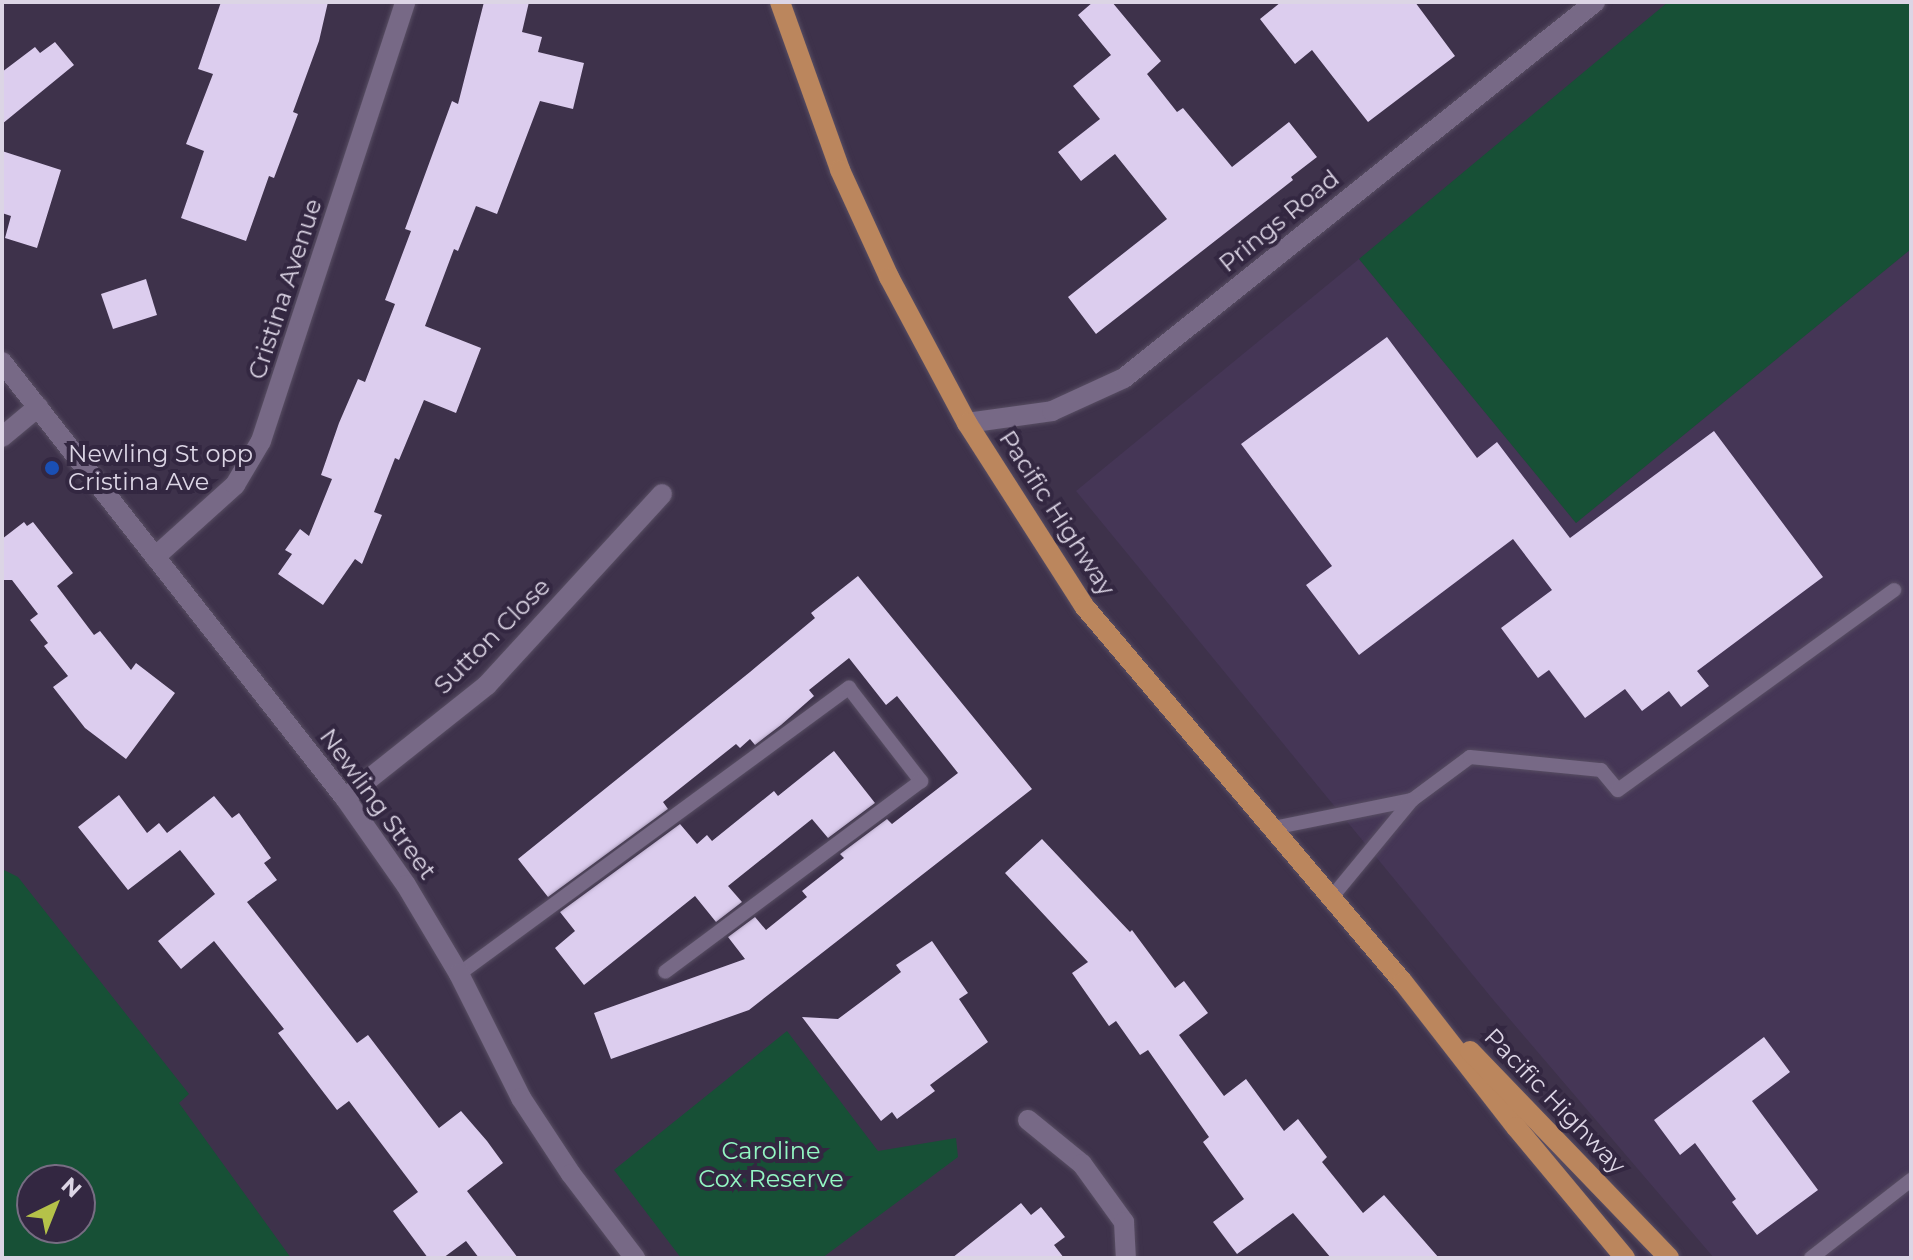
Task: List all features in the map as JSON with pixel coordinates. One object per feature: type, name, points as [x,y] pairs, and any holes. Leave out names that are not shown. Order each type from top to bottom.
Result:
[{"type":"main road","name":"Pacific Highway","points":[[780,2],[840,170],[889,277],[967,423],[1084,606],[1403,982],[1516,1127],[1625,1258]]},
{"type":"main road","name":"Pacific Highway","points":[[1403,982],[1669,1258]]},
{"type":"street","name":"Cristina Avenue","points":[[155,557],[235,485],[261,441],[405,2]]},
{"type":"street","name":"Prings Road","points":[[967,423],[1052,411],[1124,378],[1595,2]]},
{"type":"street","name":"Newling Street","points":[[2,362],[345,798],[406,885],[459,974],[521,1098],[578,1184],[635,1258]]},
{"type":"street","points":[[2,437],[38,407]]},
{"type":"street","name":"Sutton Close","points":[[345,798],[487,685],[662,494]]},
{"type":"street","points":[[1028,1120],[1082,1164],[1116,1210],[1124,1222],[1126,1258]]},
{"type":"lane","points":[[1332,897],[1412,800],[1470,757],[1601,770],[1618,790],[1894,590]]},
{"type":"lane","points":[[459,974],[849,688],[921,781],[665,972]]},
{"type":"lane","points":[[1273,828],[1412,800]]},
{"type":"lane","points":[[1811,1258],[1911,1180]]},
{"type":"shaded area","points":[[1911,249],[1911,1258],[1714,1258],[1495,1002],[1076,491],[1359,259],[1576,523]]},
{"type":"green space","points":[[1668,2],[1911,2],[1911,249],[1576,523],[1359,259]]},
{"type":"green space","points":[[2,869],[18,877],[189,1094],[179,1103],[291,1258],[2,1258]]},
{"type":"green space","name":"Caroline Cox Reserve","points":[[787,1031],[878,1151],[956,1138],[958,1157],[822,1258],[681,1258],[614,1170]]},
{"type":"building","points":[[221,2],[328,2],[319,41],[293,112],[298,114],[274,178],[269,176],[246,241],[181,218],[204,151],[186,144],[213,74],[198,69]]},
{"type":"building","points":[[484,2],[529,2],[522,32],[542,37],[538,52],[584,63],[573,109],[540,101],[497,214],[476,206],[458,251],[454,249],[425,326],[481,348],[456,413],[424,400],[399,460],[395,458],[374,512],[382,515],[362,564],[355,559],[323,605],[278,574],[292,554],[285,550],[300,529],[309,536],[332,479],[321,475],[358,379],[365,382],[395,304],[385,300],[411,231],[405,229],[452,101],[458,104]]},
{"type":"building","points":[[1093,2],[1112,2],[1161,61],[1147,74],[1177,112],[1183,108],[1232,167],[1289,122],[1317,157],[1291,177],[1293,180],[1096,334],[1068,297],[1167,219],[1115,154],[1081,181],[1058,152],[1100,119],[1073,86],[1111,55],[1078,15]]},
{"type":"building","points":[[1281,2],[1415,2],[1455,56],[1368,122],[1312,50],[1295,64],[1260,19]]},
{"type":"building","points":[[55,42],[74,65],[2,124],[2,72],[35,47],[40,53]]},
{"type":"building","points":[[2,151],[61,170],[37,248],[5,238],[11,216],[2,213]]},
{"type":"building","points":[[146,279],[157,315],[113,329],[101,294]]},
{"type":"building","points":[[1387,337],[1477,458],[1497,442],[1570,538],[1714,431],[1823,577],[1697,671],[1709,686],[1681,707],[1669,691],[1642,711],[1625,689],[1585,718],[1549,670],[1538,678],[1501,628],[1552,590],[1513,539],[1359,655],[1306,585],[1332,566],[1241,444]]},
{"type":"building","points":[[24,522],[27,526],[33,522],[73,573],[57,586],[94,635],[100,631],[131,670],[136,663],[175,693],[126,759],[85,728],[53,687],[68,676],[44,646],[48,643],[30,620],[38,614],[12,580],[2,580],[2,539]]},
{"type":"building","points":[[858,576],[1032,789],[749,1010],[611,1059],[594,1013],[745,959],[728,937],[755,917],[766,930],[807,897],[802,891],[844,858],[840,854],[887,819],[892,824],[958,773],[897,696],[886,705],[849,658],[809,690],[814,696],[781,725],[755,745],[750,739],[740,748],[736,744],[663,802],[668,809],[548,897],[518,859],[815,618],[811,613]]},
{"type":"building","points":[[834,751],[875,803],[828,838],[812,819],[728,886],[742,902],[716,922],[695,896],[584,985],[555,948],[575,931],[560,912],[680,824],[697,844],[707,835],[712,841],[774,791],[778,796]]},
{"type":"building","points":[[119,795],[147,833],[159,823],[167,833],[214,796],[232,818],[239,813],[271,858],[264,863],[277,880],[247,902],[357,1043],[368,1035],[439,1128],[461,1111],[487,1141],[503,1163],[467,1191],[518,1258],[479,1258],[466,1241],[443,1258],[428,1258],[393,1211],[418,1192],[349,1101],[337,1110],[278,1033],[284,1029],[214,941],[181,969],[158,941],[215,894],[180,850],[128,890],[78,827]]},
{"type":"building","points":[[1042,839],[1130,932],[1132,930],[1175,988],[1184,981],[1208,1013],[1179,1035],[1224,1096],[1246,1079],[1284,1131],[1298,1119],[1327,1157],[1322,1162],[1363,1213],[1384,1195],[1439,1258],[1331,1258],[1293,1213],[1237,1254],[1213,1222],[1244,1199],[1203,1142],[1209,1137],[1148,1050],[1140,1055],[1116,1021],[1109,1026],[1072,973],[1088,962],[1005,873]]},
{"type":"building","points":[[932,941],[968,993],[959,999],[988,1042],[930,1085],[935,1091],[897,1119],[892,1112],[881,1121],[802,1017],[838,1019],[901,972],[896,965]]},
{"type":"building","points":[[1764,1037],[1790,1072],[1752,1101],[1818,1190],[1757,1235],[1732,1202],[1736,1199],[1695,1143],[1680,1155],[1654,1120]]},
{"type":"building","points":[[1021,1203],[1031,1215],[1041,1207],[1065,1237],[1054,1245],[1064,1258],[952,1258]]},
{"type":"place","name":"Newling St opp Cristina Ave","points":[[52,468]]}]
